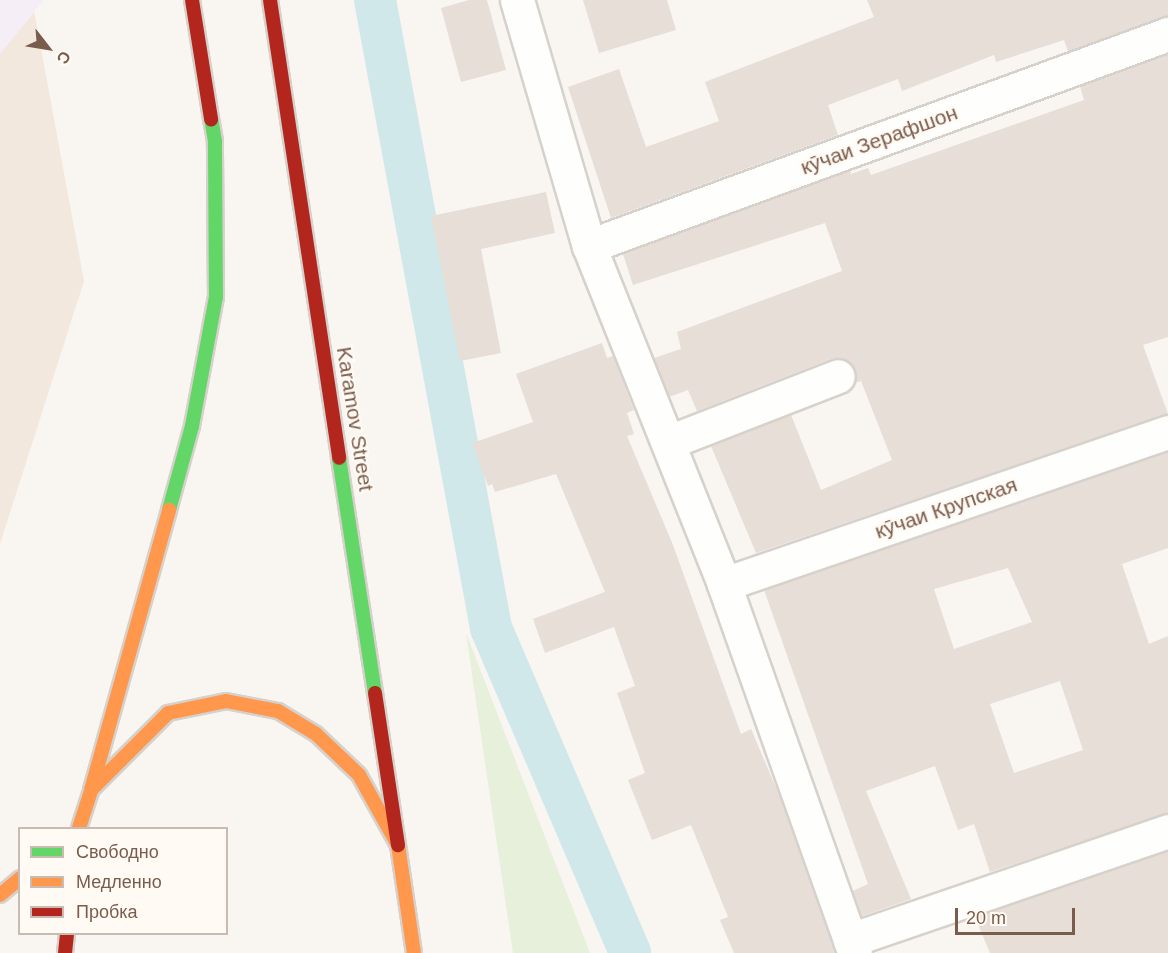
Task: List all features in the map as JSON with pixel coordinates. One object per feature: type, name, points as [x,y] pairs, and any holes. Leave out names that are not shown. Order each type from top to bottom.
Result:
[{"type":"main road","points":[[78,827],[91,790],[192,426],[216,297],[215,141],[192,0]]},
{"type":"main road","name":"Karamov Street","points":[[270,0],[414,953]]},
{"type":"main road","points":[[91,790],[168,713],[226,702],[278,711],[316,734],[359,775],[398,845]]},
{"type":"main road","points":[[0,895],[18,880]]},
{"type":"main road","points":[[65,953],[67,935]]},
{"type":"street","points":[[517,0],[589,246],[724,584],[853,947],[1168,831]]},
{"type":"street","name":"кӯчаи Зерафшон","points":[[589,246],[1168,34]]},
{"type":"street","points":[[669,442],[838,376]]},
{"type":"street","name":"кӯчаи Крупская","points":[[724,584],[1168,432]]},
{"type":"shaded area","points":[[0,0],[32,0],[84,281],[0,544]]},
{"type":"shaded area","points":[[0,0],[44,0],[0,54]]},
{"type":"green space","points":[[466,633],[590,953],[513,953]]},
{"type":"building","points":[[469,0],[487,0],[506,70],[461,82],[441,8]]},
{"type":"building","points":[[583,0],[667,0],[676,30],[599,53]]},
{"type":"building","points":[[867,0],[1168,0],[1168,16],[1068,51],[1064,40],[996,62],[994,55],[902,91],[898,79],[828,105],[838,135],[611,218],[568,87],[619,69],[646,147],[719,121],[705,82],[874,17]]},
{"type":"building","points":[[1168,54],[1168,337],[1143,345],[1168,414],[756,553],[711,446],[791,415],[821,490],[892,460],[861,381],[855,383],[855,369],[841,358],[831,359],[697,411],[688,390],[669,397],[654,358],[681,349],[677,332],[842,271],[825,223],[633,285],[623,254],[850,170],[851,174],[868,168],[871,175],[1084,100],[1080,86]]},
{"type":"building","points":[[546,192],[555,233],[481,249],[501,353],[460,361],[431,216]]},
{"type":"building","points":[[602,343],[607,358],[613,356],[634,410],[627,413],[634,434],[627,436],[673,545],[741,734],[751,729],[780,797],[835,953],[734,953],[720,920],[728,917],[691,825],[652,840],[628,780],[645,773],[617,693],[635,686],[614,627],[545,653],[533,619],[605,592],[556,474],[495,492],[492,484],[488,486],[472,443],[533,422],[516,374]]},
{"type":"building","points":[[1168,452],[1168,548],[1122,564],[1149,644],[1168,636],[1168,813],[990,872],[974,824],[958,830],[935,766],[866,791],[911,899],[862,916],[853,891],[868,884],[764,590]],"holes":[[[1008,568],[1032,622],[954,649],[934,589]],[[1060,681],[1083,750],[1014,773],[990,704]]]},
{"type":"building","points":[[1168,851],[1168,953],[990,953],[975,917]]},
{"type":"waterway","points":[[375,0],[491,628],[630,953]]},
{"type":"traffic: fast","points":[[169,510],[192,426],[216,297],[215,141],[211,119]]},
{"type":"traffic: fast","points":[[339,458],[375,693]]},
{"type":"traffic: slow","points":[[91,790],[169,510]]},
{"type":"traffic: slow","points":[[79,827],[91,790],[168,713],[226,701],[278,711],[316,734],[359,775],[398,845],[414,953]]},
{"type":"traffic: slow","points":[[0,895],[18,880]]},
{"type":"traffic: jam","points":[[192,0],[211,119]]},
{"type":"traffic: jam","points":[[270,0],[339,458]]},
{"type":"traffic: jam","points":[[375,693],[398,845]]},
{"type":"traffic: jam","points":[[65,953],[67,935]]}]
